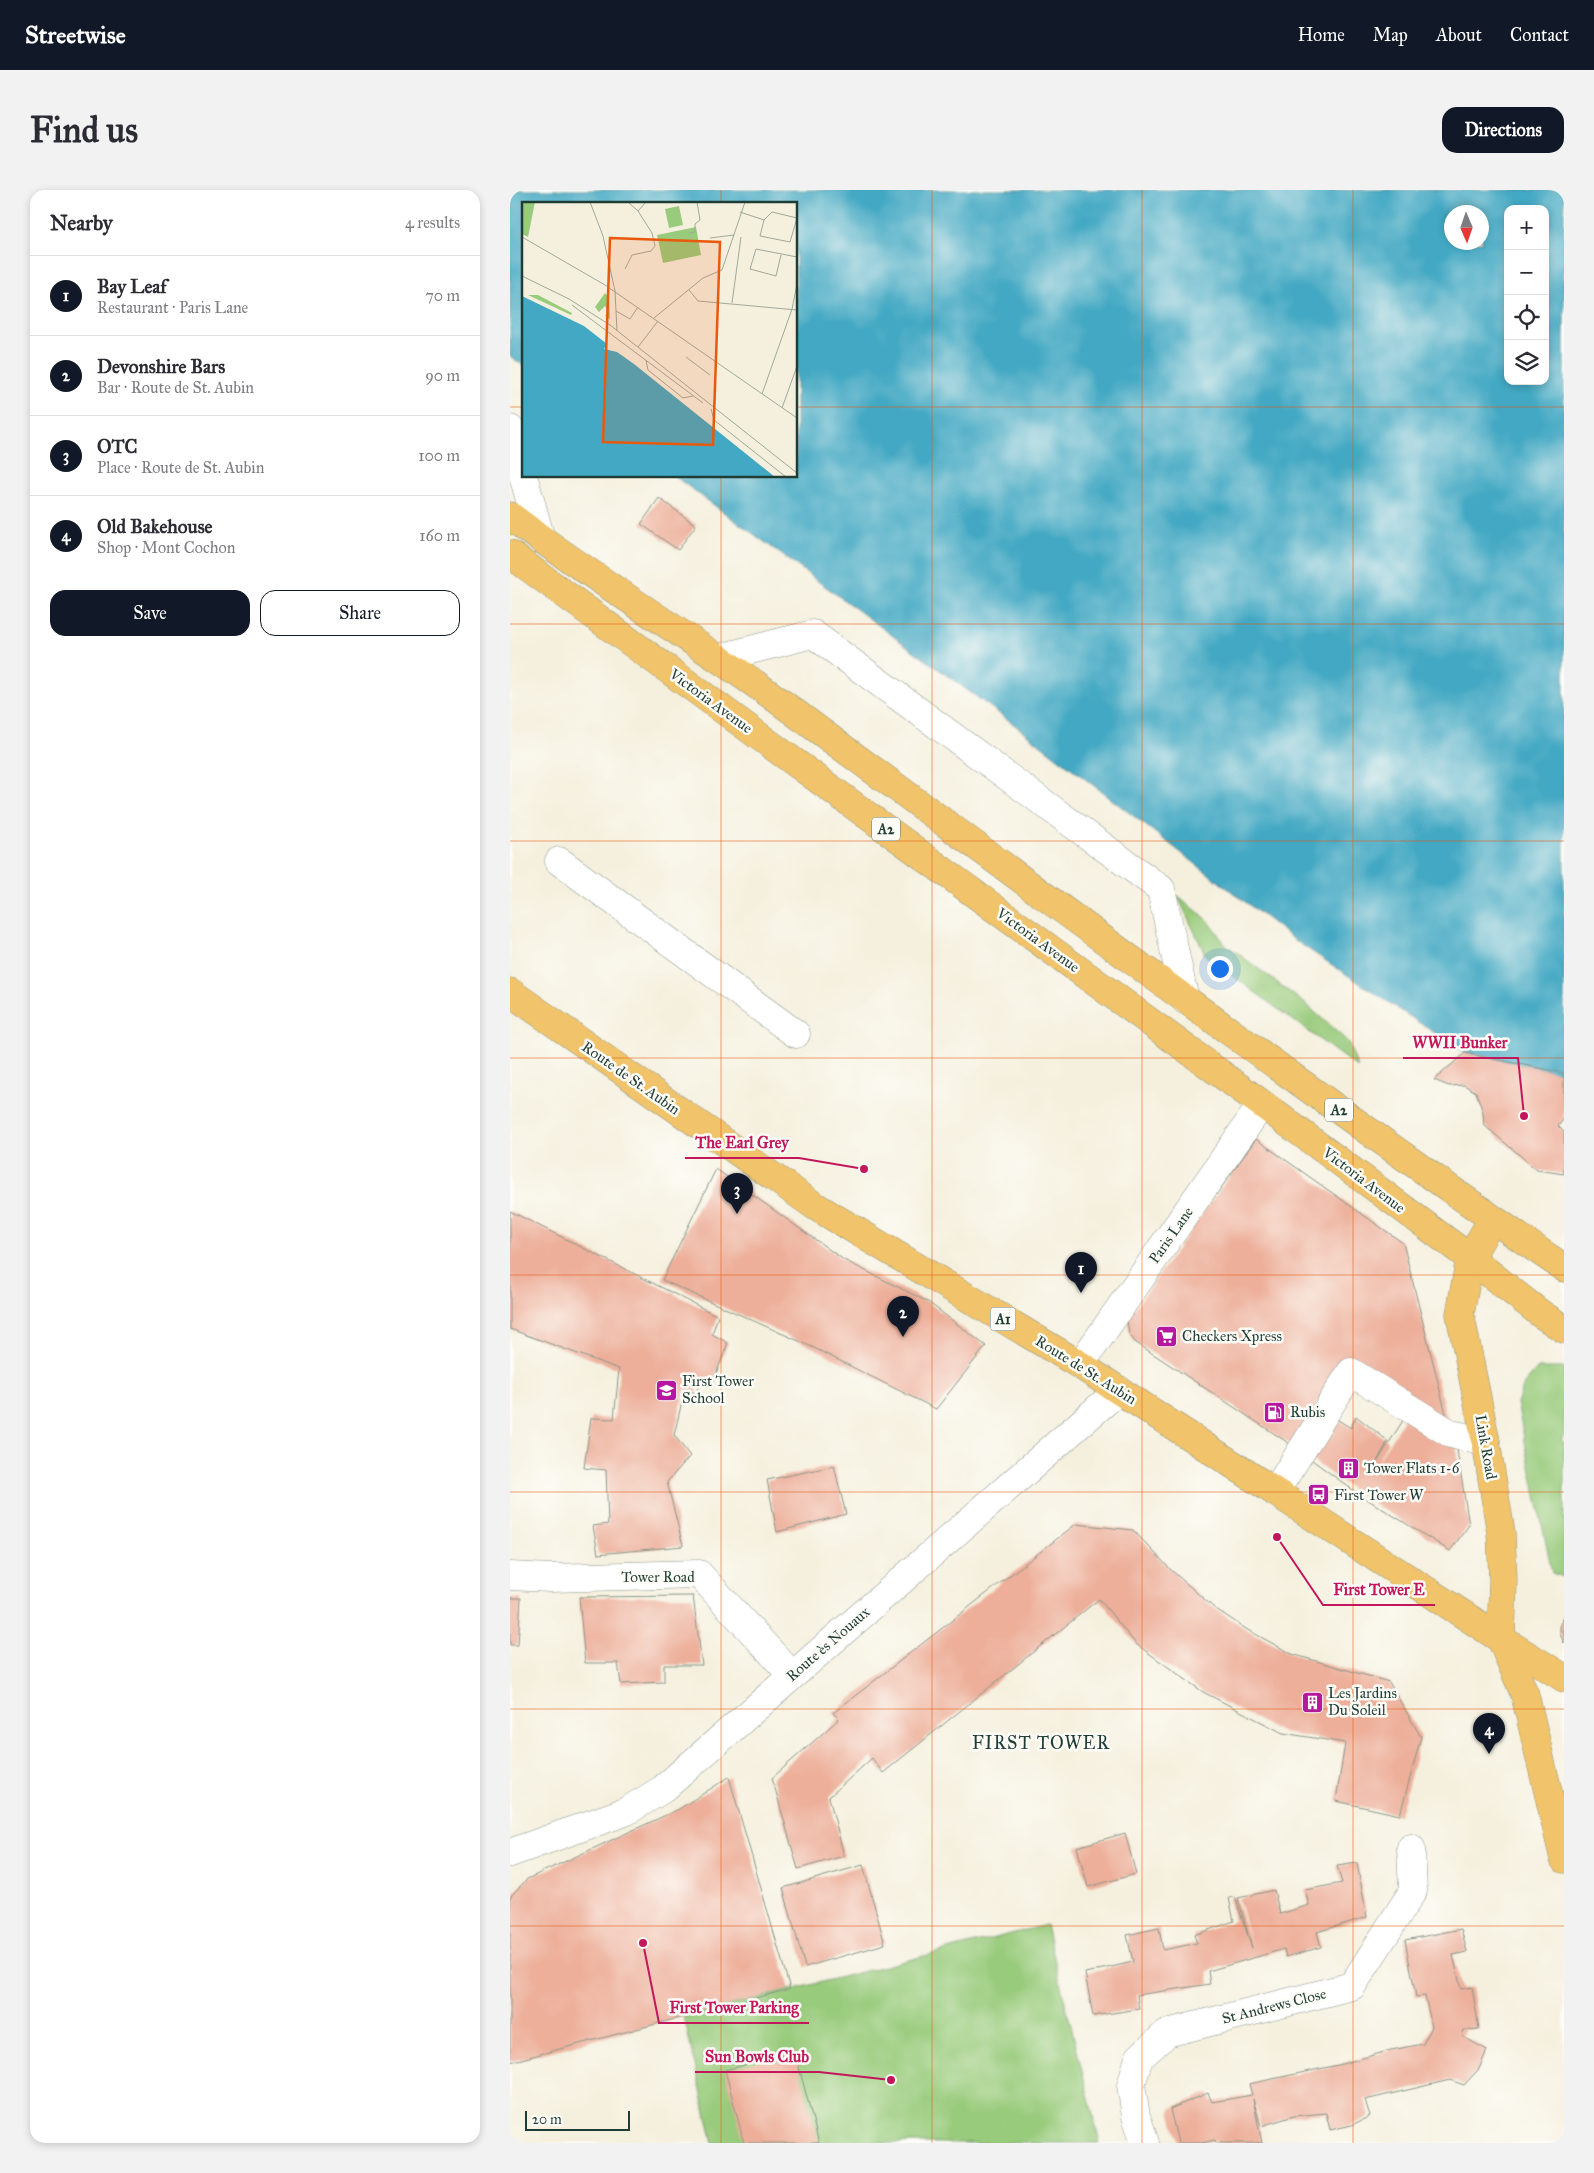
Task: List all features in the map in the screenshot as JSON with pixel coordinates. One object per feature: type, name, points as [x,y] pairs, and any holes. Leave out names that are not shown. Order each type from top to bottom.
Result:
[{"type":"main road","name":"A2","points":[[510,516],[541,539],[719,658],[1185,1000],[1492,1219],[1564,1268]]},
{"type":"main road","name":"Victoria Avenue","points":[[510,554],[1262,1104],[1470,1258],[1541,1314],[1564,1328]]},
{"type":"main road","name":"Route de St. Aubin","points":[[510,992],[815,1206],[1080,1365],[1564,1678]]},
{"type":"main road","name":"Link Road","points":[[1492,1219],[1470,1258],[1460,1314],[1486,1442],[1501,1533],[1503,1581],[1501,1639]]},
{"type":"main road","points":[[1501,1639],[1526,1695],[1564,1859]]},
{"type":"street","points":[[510,429],[522,472]]},
{"type":"street","points":[[524,478],[541,539]]},
{"type":"street","points":[[719,658],[813,634],[1145,877],[1160,889],[1185,1000]]},
{"type":"street","points":[[559,861],[796,1034]]},
{"type":"street","name":"Paris Lane","points":[[1080,1365],[1262,1104]]},
{"type":"street","points":[[1275,1492],[1351,1372],[1451,1434],[1486,1442]]},
{"type":"street","name":"Route ès Nouaux","points":[[510,1853],[627,1811],[663,1789],[1119,1390]]},
{"type":"street","name":"Tower Road","points":[[510,1576],[550,1578],[699,1574],[792,1675]]},
{"type":"street","name":"St Andrews Close","points":[[1145,2143],[1136,2116],[1131,2086],[1139,2058],[1167,2032],[1352,1986],[1413,1891],[1411,1848]]},
{"type":"green space","points":[[1177,895],[1208,920],[1224,943],[1307,1005],[1348,1042],[1358,1068],[1206,956]]},
{"type":"green space","points":[[1538,1368],[1564,1368],[1564,1435],[1561,1439],[1564,1442],[1564,1577],[1552,1573],[1517,1403],[1524,1384]]},
{"type":"green space","points":[[1046,1925],[1100,2143],[713,2143],[684,2017]]},
{"type":"water","points":[[510,190],[1564,190],[1564,1073],[1465,1053],[1296,941],[1015,725],[677,478],[798,478],[798,202],[522,202],[522,365],[510,356]]},
{"type":"building","points":[[659,498],[696,525],[678,550],[641,524]]},
{"type":"building","points":[[1465,1053],[1564,1073],[1564,1119],[1558,1126],[1564,1132],[1564,1174],[1537,1170],[1484,1125],[1483,1112],[1476,1092],[1464,1085],[1449,1086],[1434,1080]]},
{"type":"building","points":[[1256,1139],[1403,1243],[1448,1422],[1346,1359],[1315,1406],[1351,1428],[1356,1416],[1388,1441],[1374,1467],[1407,1414],[1456,1444],[1469,1525],[1450,1551],[1357,1493],[1290,1444],[1135,1342],[1129,1334],[1127,1319]]},
{"type":"building","points":[[716,1169],[844,1260],[928,1302],[986,1346],[936,1409],[810,1346],[662,1280]]},
{"type":"building","name":"First Tower School","points":[[510,1211],[718,1316],[712,1334],[728,1343],[712,1384],[699,1381],[697,1394],[685,1389],[674,1435],[690,1456],[667,1482],[683,1546],[598,1554],[593,1526],[608,1524],[606,1470],[584,1468],[591,1418],[614,1419],[619,1369],[510,1329]]},
{"type":"building","points":[[834,1466],[846,1514],[777,1532],[767,1480]]},
{"type":"building","name":"Les Jardins Du Soleil","points":[[1076,1524],[1133,1530],[1171,1570],[1213,1607],[1246,1629],[1292,1654],[1389,1682],[1421,1737],[1400,1815],[1336,1801],[1345,1743],[1283,1733],[1203,1692],[1136,1644],[1099,1599],[883,1773],[872,1758],[829,1797],[844,1856],[798,1869],[772,1778],[839,1719],[833,1713]]},
{"type":"building","points":[[693,1596],[702,1665],[664,1665],[664,1682],[621,1684],[618,1663],[585,1663],[579,1597]]},
{"type":"building","points":[[510,1598],[521,1598],[518,1645],[510,1645]]},
{"type":"building","points":[[1564,1616],[1564,1643],[1560,1634],[1560,1627]]},
{"type":"building","points":[[729,1777],[790,1989],[510,2062],[510,1897],[527,1879],[679,1809]]},
{"type":"building","points":[[1125,1833],[1136,1874],[1088,1887],[1077,1847]]},
{"type":"building","points":[[1357,1863],[1367,1917],[1317,1932],[1321,1947],[1286,1957],[1284,1949],[1208,1971],[1210,1984],[1137,1995],[1139,2009],[1093,2016],[1085,1973],[1133,1962],[1127,1935],[1159,1928],[1163,1950],[1197,1943],[1194,1935],[1234,1921],[1229,1898],[1235,1897],[1252,1948],[1238,1898],[1274,1890],[1280,1914],[1309,1905],[1305,1890],[1342,1883],[1337,1866]]},
{"type":"building","points":[[863,1865],[885,1944],[805,1967],[783,1888]]},
{"type":"building","points":[[1461,1929],[1467,1952],[1453,1955],[1461,1989],[1472,1987],[1479,2029],[1464,2030],[1462,2036],[1487,2050],[1479,2069],[1464,2085],[1450,2080],[1365,2100],[1370,2116],[1352,2125],[1330,2130],[1326,2113],[1294,2116],[1261,2126],[1253,2099],[1262,2143],[1216,2143],[1215,2140],[1202,2143],[1178,2143],[1170,2109],[1208,2093],[1212,2102],[1252,2095],[1249,2084],[1423,2044],[1432,2027],[1425,1996],[1416,1997],[1405,1940]]},
{"type":"building","points":[[795,2052],[819,2143],[744,2143],[725,2070]]},
{"type":"place","name":"WWII Bunker","points":[[1524,1116]]},
{"type":"place","name":"The Earl Grey","points":[[864,1169]]},
{"type":"place","name":"OTC","points":[[737,1214]]},
{"type":"place","name":"Bay Leaf","points":[[1081,1293]]},
{"type":"place","name":"Checkers Xpress","points":[[1166,1336]]},
{"type":"place","name":"Devonshire Bars","points":[[903,1337]]},
{"type":"place","name":"First Tower School","points":[[666,1390]]},
{"type":"place","name":"Rubis","points":[[1274,1412]]},
{"type":"place","name":"Tower Flats 1-6","points":[[1348,1468]]},
{"type":"place","name":"First Tower W","points":[[1318,1495]]},
{"type":"place","name":"First Tower E","points":[[1277,1537]]},
{"type":"place","name":"Les Jardins Du Soleil","points":[[1312,1702]]},
{"type":"place","name":"Old Bakehouse","points":[[1489,1754]]},
{"type":"place","name":"First Tower Parking","points":[[643,1943]]},
{"type":"place","name":"Sun Bowls Club","points":[[891,2080]]},
{"type":"district","name":"FIRST TOWER","points":[[1041,1743]]}]
